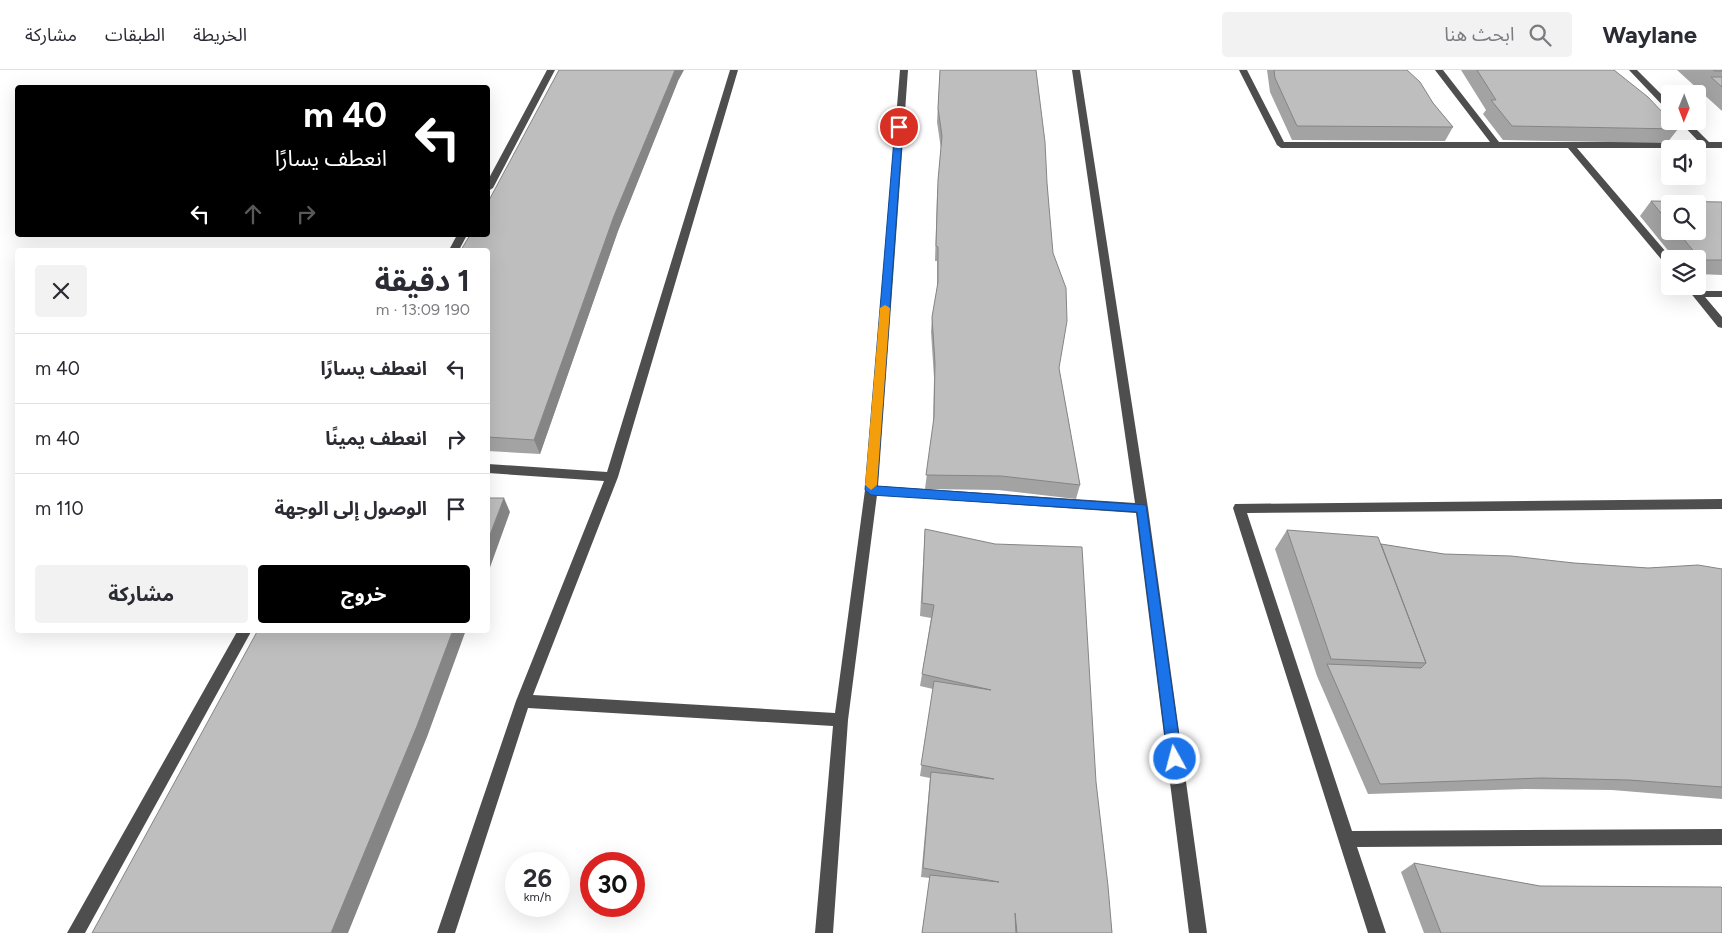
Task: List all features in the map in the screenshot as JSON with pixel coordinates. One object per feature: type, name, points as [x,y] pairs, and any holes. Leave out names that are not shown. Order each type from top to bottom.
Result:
[{"type":"street","points":[[490,184],[551,70]]},
{"type":"street","points":[[446,933],[523,701],[612,477],[734,70]]},
{"type":"street","points":[[824,933],[840,720],[871,490],[904,70]]},
{"type":"street","points":[[1076,70],[1142,508],[1198,933]]},
{"type":"street","points":[[1243,70],[1281,146],[1722,145]]},
{"type":"street","points":[[1439,70],[1496,145]]},
{"type":"street","points":[[1633,70],[1661,99]]},
{"type":"street","points":[[1692,130],[1707,145]]},
{"type":"street","points":[[1570,145],[1661,252]]},
{"type":"street","points":[[1706,292],[1722,294]]},
{"type":"street","points":[[1697,295],[1722,324]]},
{"type":"street","points":[[490,468],[612,477]]},
{"type":"street","points":[[871,490],[1142,508]]},
{"type":"street","points":[[1377,933],[1239,508],[1722,504]]},
{"type":"street","points":[[76,933],[243,633]]},
{"type":"street","points":[[523,701],[840,720]]},
{"type":"street","points":[[1347,839],[1722,837]]},
{"type":"building","points":[[559,70],[675,70],[614,216],[534,440],[490,437],[490,248],[462,248],[469,237],[490,237],[490,198]]},
{"type":"building","points":[[940,70],[1036,70],[1045,142],[1053,253],[1066,288],[1067,321],[1059,368],[1080,485],[1001,476],[926,475],[934,417],[935,363],[932,317],[938,282],[938,247],[936,246],[938,180],[942,136],[938,108]]},
{"type":"building","points":[[1274,70],[1407,70],[1420,82],[1433,103],[1453,127],[1297,126],[1275,78]]},
{"type":"building","points":[[1477,70],[1614,70],[1648,97],[1661,111],[1661,129],[1512,126],[1491,100],[1496,100]]},
{"type":"building","points":[[1711,77],[1722,77],[1722,87]]},
{"type":"building","points":[[1651,201],[1661,201],[1661,213]]},
{"type":"building","points":[[1706,202],[1722,202],[1722,260],[1706,260],[1706,250],[1693,250],[1684,240],[1706,240]]},
{"type":"building","points":[[490,498],[504,498],[490,535]]},
{"type":"building","points":[[925,529],[995,544],[1082,547],[1096,782],[1112,933],[1017,933],[1015,913],[1016,933],[922,933],[930,875],[999,882],[923,868],[931,772],[994,779],[921,765],[934,681],[991,690],[922,674],[934,605],[922,603]]},
{"type":"building","points":[[1287,530],[1378,537],[1426,663],[1331,659]]},
{"type":"building","points":[[1381,544],[1444,554],[1511,556],[1648,568],[1698,565],[1722,569],[1722,787],[1629,780],[1541,778],[1380,784],[1327,664],[1421,668],[1426,663]]},
{"type":"building","points":[[256,633],[452,633],[417,726],[331,933],[92,933]]},
{"type":"building","points":[[1414,863],[1540,886],[1721,887],[1722,933],[1441,933]]},
{"type":"slow traffic","points":[[871,485],[885,308]]},
{"type":"route","points":[[899,127],[871,490],[1142,508],[1175,759]]}]
